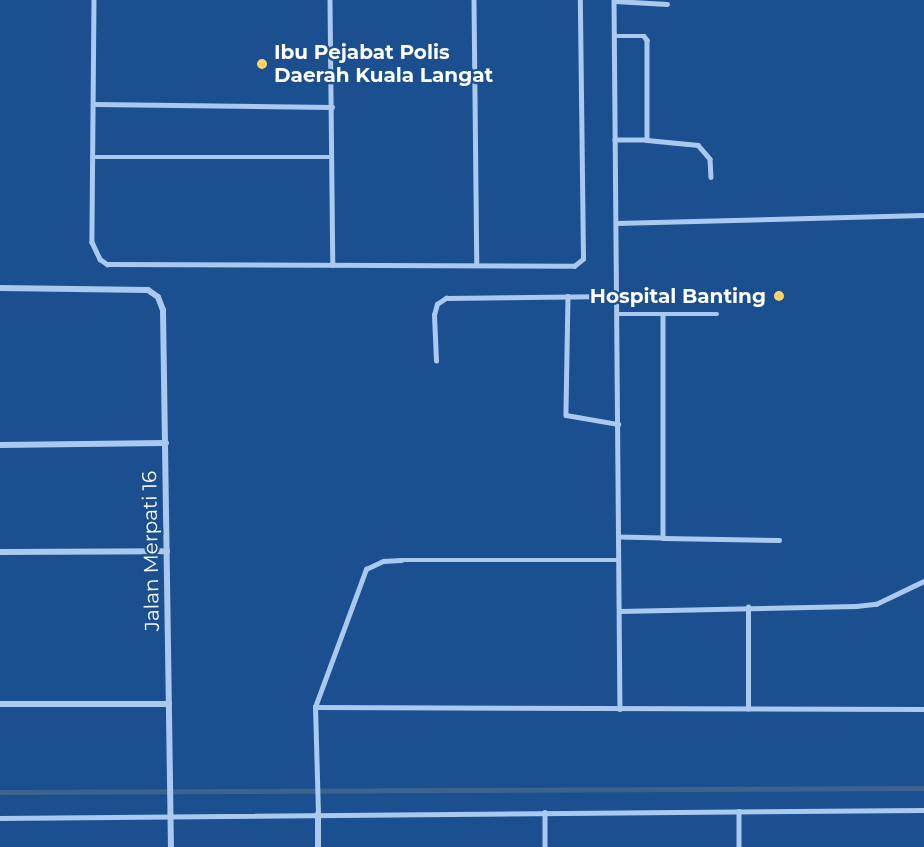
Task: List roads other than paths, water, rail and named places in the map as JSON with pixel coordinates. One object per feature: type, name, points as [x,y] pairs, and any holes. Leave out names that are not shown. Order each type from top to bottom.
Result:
[{"type":"street","name":"Jalan Merpati 16","points":[[0,288],[148,290],[158,297],[164,318],[171,847]]},
{"type":"street","points":[[0,445],[166,443]]},
{"type":"street","points":[[0,552],[167,551]]},
{"type":"street","points":[[0,704],[169,704]]},
{"type":"street","points":[[318,814],[318,847]]},
{"type":"lane","points":[[94,0],[96,157],[92,242],[100,259],[107,264],[574,266],[583,259],[580,0]]},
{"type":"lane","points":[[330,0],[333,265]]},
{"type":"lane","points":[[474,0],[477,265]]},
{"type":"lane","points":[[620,709],[614,1],[667,4]]},
{"type":"lane","points":[[615,36],[644,36],[647,40],[647,140]]},
{"type":"lane","points":[[95,104],[332,107]]},
{"type":"lane","points":[[615,140],[647,140],[698,145],[710,159],[711,177]]},
{"type":"lane","points":[[96,157],[332,157]]},
{"type":"lane","points":[[616,223],[924,215]]},
{"type":"lane","points":[[568,296],[566,416],[618,424]]},
{"type":"lane","points":[[436,361],[434,315],[437,304],[446,297],[617,296]]},
{"type":"lane","points":[[617,314],[717,315]]},
{"type":"lane","points":[[663,314],[663,538]]},
{"type":"lane","points":[[619,537],[779,540]]},
{"type":"lane","points":[[318,814],[315,707],[358,586],[373,564],[619,560]]},
{"type":"lane","points":[[620,611],[876,604],[924,581]]},
{"type":"lane","points":[[748,607],[748,709]]},
{"type":"lane","points":[[315,707],[924,709]]},
{"type":"lane","points":[[0,818],[924,810]]},
{"type":"lane","points":[[739,811],[739,847]]},
{"type":"lane","points":[[545,812],[545,847]]},
{"type":"waterway","points":[[0,792],[924,788]]},
{"type":"place","name":"Ibu Pejabat Polis Daerah Kuala Langat","points":[[262,64]]},
{"type":"place","name":"Hospital Banting","points":[[779,296]]}]
